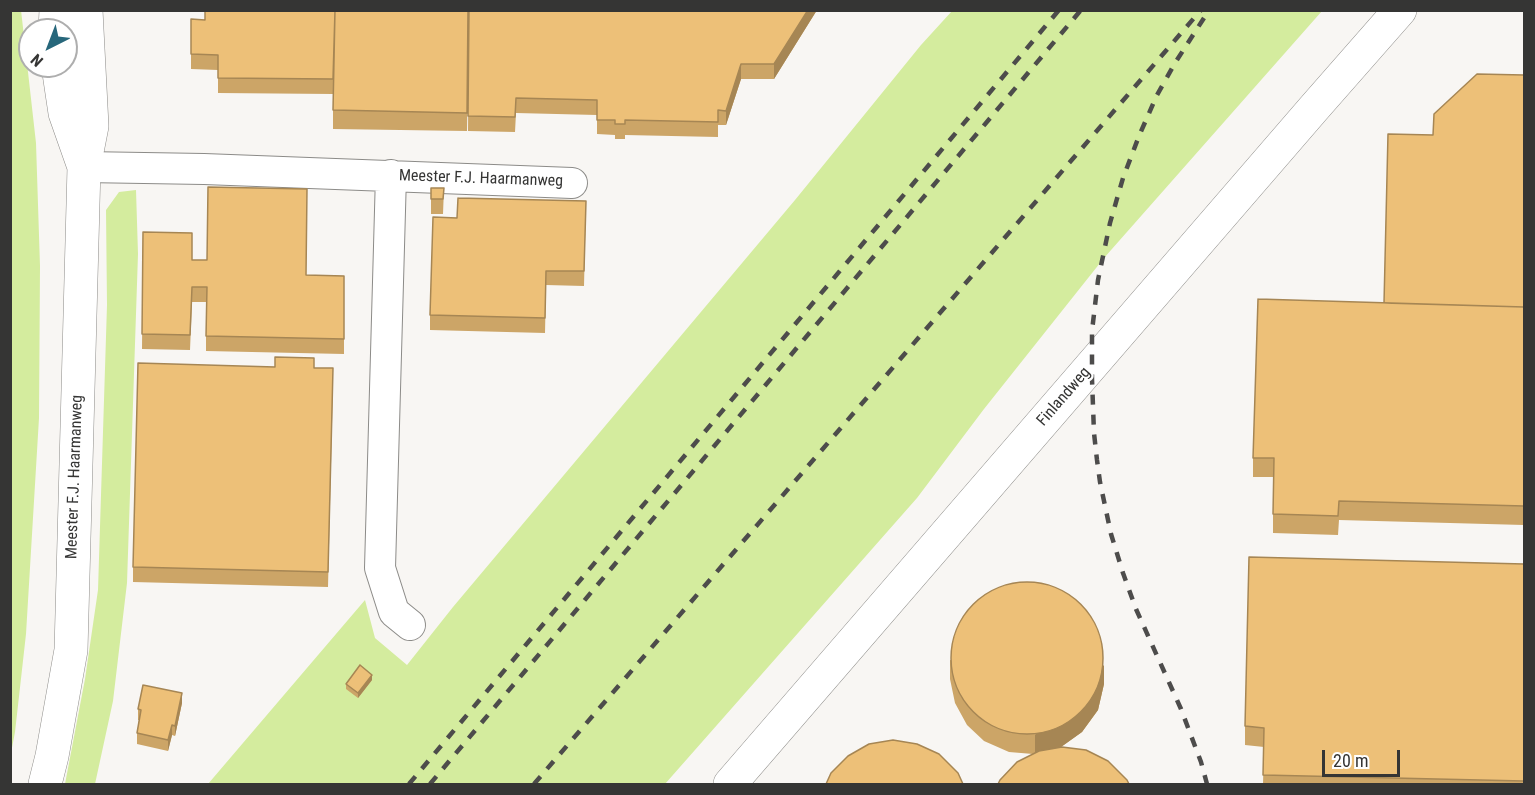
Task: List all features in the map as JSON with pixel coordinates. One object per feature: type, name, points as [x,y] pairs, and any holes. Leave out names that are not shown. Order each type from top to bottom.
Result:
[{"type":"street","name":"Meester F.J. Haarmanweg","points":[[45,784],[71,650],[84,166],[92,126],[86,10]]},
{"type":"street","name":"Finlandweg","points":[[730,784],[1400,10]]},
{"type":"street","name":"Meester F.J. Haarmanweg","points":[[60,78],[65,113],[84,166]]},
{"type":"street","name":"Meester F.J. Haarmanweg","points":[[84,166],[204,168],[572,183]]},
{"type":"street","name":"Meester F.J. Haarmanweg","points":[[391,175],[380,568],[394,612],[410,625]]},
{"type":"green space","points":[[21,10],[22,18],[18,18],[18,78],[29,78],[36,143],[40,266],[39,418],[26,634],[11,753],[10,11]]},
{"type":"green space","points":[[952,11],[1322,11],[1104,258],[984,409],[917,498],[665,784],[208,784],[365,600],[375,638],[407,665],[453,607],[795,200],[921,45]]},
{"type":"green space","points":[[136,190],[138,254],[127,583],[113,701],[95,784],[65,784],[85,679],[98,590],[107,305],[106,210],[119,192]]},
{"type":"building","points":[[205,10],[335,10],[333,79],[218,78],[218,55],[191,54],[191,19],[205,20]]},
{"type":"building","points":[[335,10],[468,10],[467,113],[333,110]]},
{"type":"building","points":[[469,10],[808,10],[774,64],[741,64],[726,111],[718,110],[718,122],[625,120],[625,124],[615,124],[615,120],[597,120],[597,100],[516,98],[515,117],[468,116]]},
{"type":"building","points":[[1477,74],[1524,75],[1524,307],[1384,303],[1388,134],[1433,135],[1434,114]]},
{"type":"building","points":[[208,187],[307,189],[306,275],[344,276],[344,339],[206,336],[207,287],[192,287],[190,335],[142,334],[143,232],[192,233],[192,260],[207,260]]},
{"type":"building","points":[[431,188],[444,188],[443,199],[431,199]]},
{"type":"building","points":[[458,198],[586,201],[584,271],[546,271],[545,318],[430,315],[433,217],[457,218]]},
{"type":"building","points":[[1258,299],[1524,307],[1524,506],[1339,501],[1338,516],[1273,514],[1274,458],[1253,458]]},
{"type":"building","points":[[275,357],[314,358],[314,368],[333,368],[328,572],[133,567],[138,363],[275,367]]},
{"type":"building","points":[[1249,557],[1524,564],[1524,781],[1263,775],[1264,728],[1245,726]]},
{"type":"building","points":[[1027,582],[1056,587],[1081,604],[1098,629],[1103,658],[1098,687],[1081,712],[1056,729],[1027,734],[998,729],[973,712],[956,687],[951,658],[956,629],[973,604],[998,587]]},
{"type":"building","points":[[360,665],[372,675],[358,693],[346,684]]},
{"type":"building","points":[[143,685],[182,693],[175,726],[172,725],[168,740],[137,733],[141,710],[138,709]]},
{"type":"building","points":[[893,740],[917,744],[939,754],[958,773],[963,784],[826,784],[831,773],[848,756],[869,744]]},
{"type":"building","points":[[1062,747],[1086,750],[1108,761],[1129,784],[998,784],[1017,762],[1039,751]]},
{"type":"railway","points":[[409,784],[1059,10]]},
{"type":"railway","points":[[430,784],[1081,10]]},
{"type":"railway","points":[[534,784],[1201,10]]},
{"type":"railway","points":[[1204,18],[1157,95],[1123,178],[1110,223],[1098,280],[1092,331],[1092,379],[1097,460],[1111,534],[1136,609],[1181,709],[1207,784]]}]
